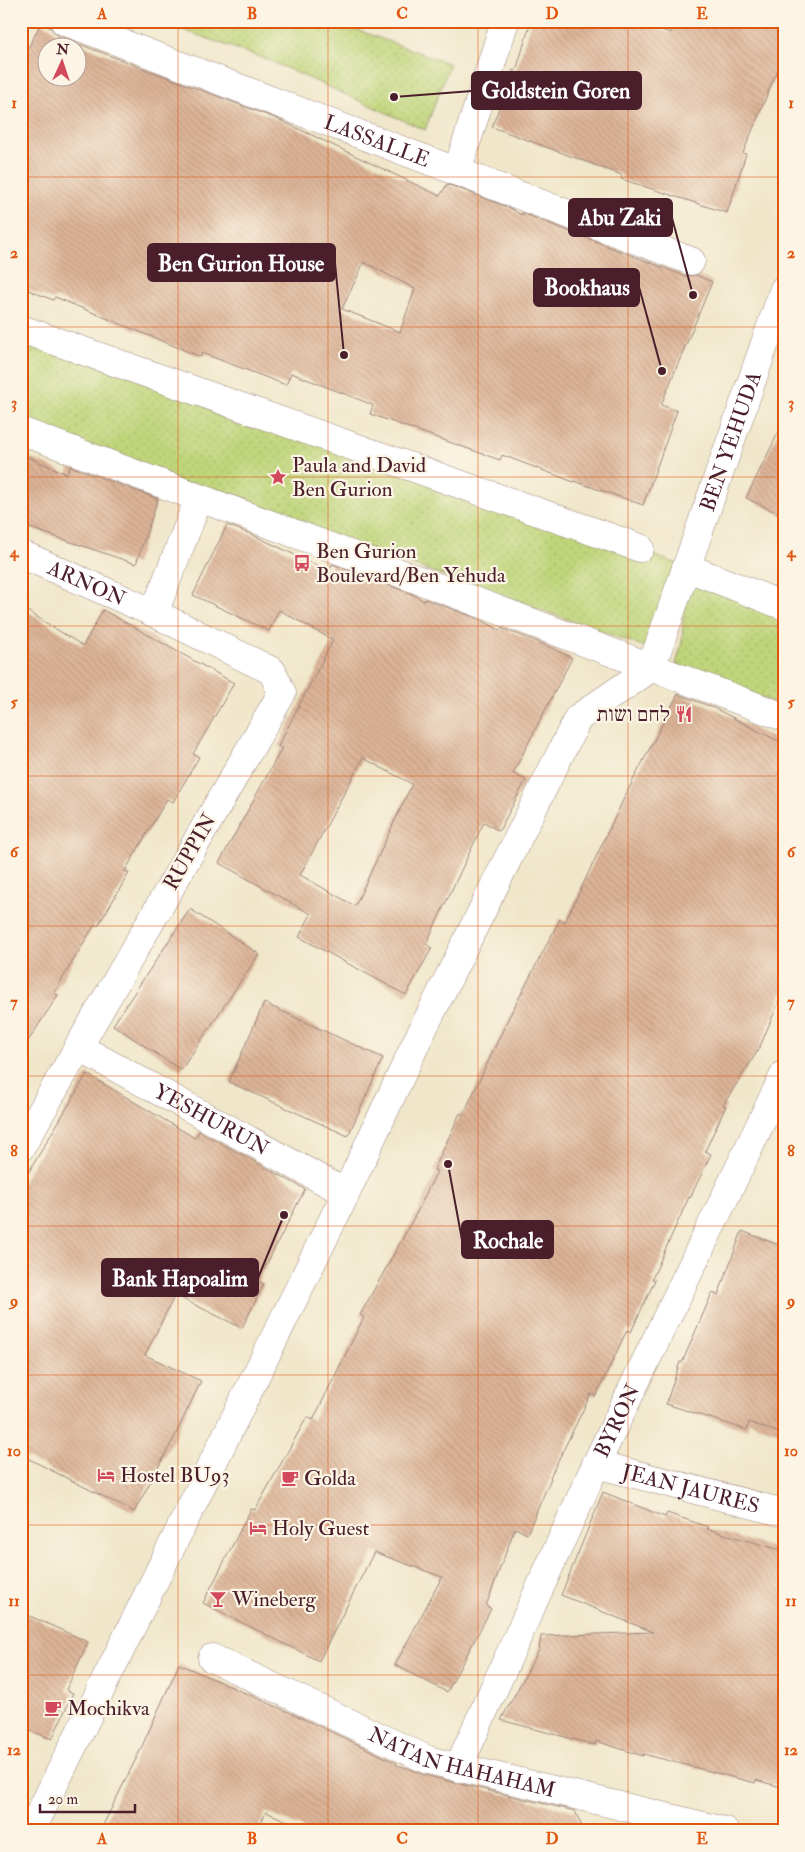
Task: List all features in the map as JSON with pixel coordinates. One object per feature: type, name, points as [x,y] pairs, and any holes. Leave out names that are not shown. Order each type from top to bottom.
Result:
[{"type":"street","name":"LASSALLE","points":[[64,21],[95,26],[457,172],[691,262]]},
{"type":"street","points":[[457,172],[505,21]]},
{"type":"street","name":"BEN YEHUDA","points":[[651,668],[670,619],[686,567],[784,289]]},
{"type":"street","points":[[21,329],[640,548]]},
{"type":"street","points":[[21,431],[784,717]]},
{"type":"street","points":[[154,613],[198,498]]},
{"type":"street","name":"ARNON","points":[[21,554],[154,613]]},
{"type":"street","points":[[686,567],[784,606]]},
{"type":"street","name":"RUPPIN","points":[[21,1147],[282,693],[272,671],[154,613]]},
{"type":"street","points":[[31,1831],[346,1193],[417,1041],[578,718],[651,668]]},
{"type":"street","name":"YESHURUN","points":[[78,1047],[346,1193]]},
{"type":"street","name":"BYRON","points":[[458,1768],[596,1464],[784,1075]]},
{"type":"street","name":"JEAN JAURES","points":[[596,1464],[784,1513]]},
{"type":"street","name":"NATAN HAHAHAM","points":[[212,1658],[428,1760],[647,1822],[725,1831]]},
{"type":"green space","points":[[168,21],[333,21],[450,64],[425,130],[268,60],[166,24]]},
{"type":"green space","points":[[21,329],[686,567],[784,605],[784,707],[676,664],[682,642],[686,569],[648,648],[21,426]]},
{"type":"building","points":[[531,21],[630,21],[671,33],[676,21],[784,21],[784,73],[777,71],[743,153],[746,154],[727,213],[621,179],[622,175],[492,127],[513,70],[516,71]]},
{"type":"building","points":[[41,23],[63,38],[38,38],[38,88],[88,88],[88,47],[280,120],[440,196],[447,184],[510,208],[521,215],[522,213],[685,276],[696,275],[712,282],[661,405],[677,411],[643,505],[502,455],[500,460],[370,414],[373,405],[291,373],[286,385],[202,353],[201,357],[55,297],[53,300],[21,287],[21,62]],"holes":[[[364,262],[415,289],[400,332],[342,309]]]},
{"type":"building","points":[[784,421],[784,516],[746,498]]},
{"type":"building","points":[[21,454],[67,474],[70,466],[158,499],[136,564],[21,525]]},
{"type":"building","points":[[227,525],[253,535],[329,571],[332,564],[412,594],[424,601],[425,599],[481,620],[500,630],[501,628],[541,643],[572,658],[513,773],[526,780],[499,831],[484,822],[426,944],[432,948],[406,995],[299,937],[311,914],[219,863],[282,748],[278,746],[333,640],[279,610],[269,631],[193,595]],"holes":[[[363,758],[412,784],[355,906],[300,875]]]},
{"type":"building","points":[[21,607],[83,646],[103,610],[234,683],[193,754],[199,757],[173,802],[167,799],[125,871],[129,873],[98,926],[95,924],[54,993],[58,995],[21,1052]]},
{"type":"building","points":[[678,694],[714,708],[784,744],[784,989],[759,1049],[723,1105],[726,1106],[705,1151],[711,1154],[689,1197],[652,1279],[655,1280],[631,1332],[627,1330],[596,1396],[591,1394],[550,1477],[527,1534],[515,1528],[486,1606],[491,1609],[447,1692],[395,1665],[442,1577],[374,1552],[319,1661],[203,1603],[251,1509],[255,1510],[307,1417],[313,1420],[364,1317],[360,1315],[417,1212],[437,1171],[434,1170],[460,1113],[463,1115],[508,1019],[560,919],[565,922],[625,796]]},
{"type":"building","points":[[190,909],[259,954],[181,1070],[113,1025]]},
{"type":"building","points":[[264,1003],[383,1058],[348,1136],[229,1082]]},
{"type":"building","points":[[87,1074],[195,1138],[199,1131],[305,1189],[258,1281],[264,1284],[242,1328],[175,1295],[145,1355],[201,1381],[175,1436],[134,1512],[21,1455],[21,1185]]},
{"type":"building","points":[[742,1231],[784,1247],[784,1435],[749,1422],[747,1430],[666,1404],[680,1362],[682,1363],[712,1293],[718,1295]]},
{"type":"building","points":[[603,1492],[665,1517],[667,1513],[708,1527],[707,1529],[784,1551],[784,1788],[756,1780],[755,1783],[643,1754],[643,1756],[596,1741],[595,1745],[501,1720],[539,1650],[541,1636],[653,1632],[561,1595]]},
{"type":"building","points":[[21,1612],[88,1642],[66,1690],[73,1693],[52,1739],[21,1727]]},
{"type":"building","points":[[179,1664],[291,1713],[397,1763],[396,1765],[424,1775],[575,1811],[584,1831],[310,1831],[266,1812],[257,1831],[100,1831],[138,1755]]},
{"type":"place","name":"Goldstein Goren","points":[[394,97]]},
{"type":"place","name":"Abu Zaki","points":[[693,295]]},
{"type":"place","name":"Ben Gurion House","points":[[344,355]]},
{"type":"place","name":"Bookhaus","points":[[662,371]]},
{"type":"place","name":"Paula and David Ben Gurion","points":[[278,477]]},
{"type":"place","name":"Ben Gurion Boulevard/Ben Yehuda","points":[[302,563]]},
{"type":"place","name":"לחם ושות","points":[[684,714]]},
{"type":"place","name":"Rochale","points":[[448,1164]]},
{"type":"place","name":"Bank Hapoalim","points":[[284,1215]]},
{"type":"place","name":"Hostel BU93","points":[[106,1475]]},
{"type":"place","name":"Golda","points":[[290,1478]]},
{"type":"place","name":"Holy Guest","points":[[258,1528]]},
{"type":"place","name":"Wineberg","points":[[218,1599]]},
{"type":"place","name":"Mochikva","points":[[53,1708]]}]
